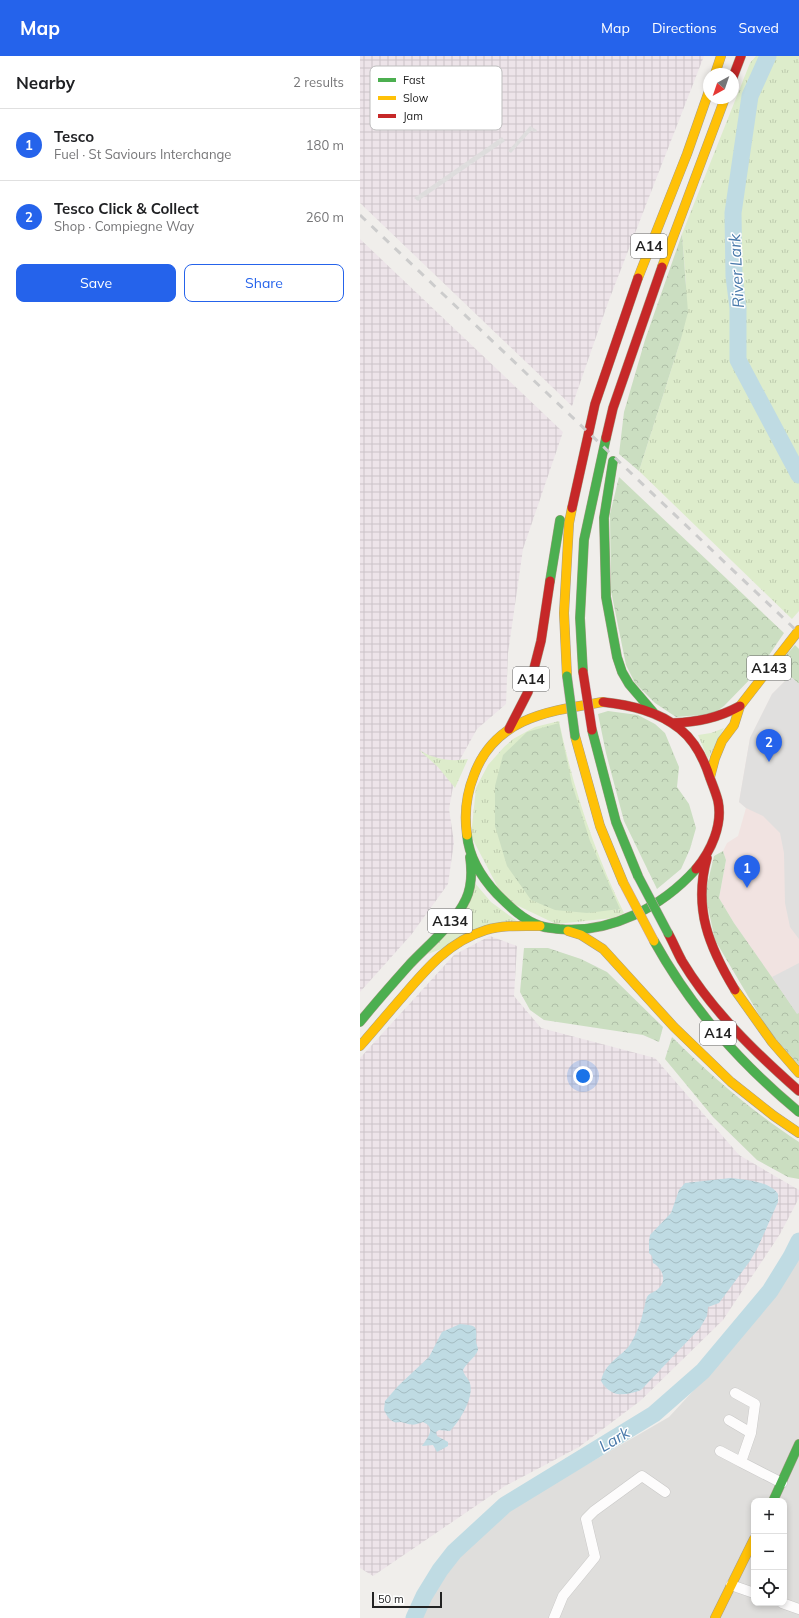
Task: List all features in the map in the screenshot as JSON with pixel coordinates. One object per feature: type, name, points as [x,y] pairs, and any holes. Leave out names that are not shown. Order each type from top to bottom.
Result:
[{"type":"main road","points":[[717,68],[721,56]]},
{"type":"main road","points":[[736,68],[741,56]]},
{"type":"main road","name":"A14","points":[[704,104],[687,154],[646,255],[595,404],[569,523],[564,613],[567,676],[575,736],[600,826],[623,882],[668,968],[711,1025],[730,1047],[761,1079],[799,1112]]},
{"type":"main road","name":"A14","points":[[723,104],[650,298],[613,408],[584,540],[580,618],[583,672],[592,730],[616,822],[638,876],[682,960],[719,1010],[770,1066],[799,1091]]},
{"type":"main road","name":"A14","points":[[620,420],[626,373]]},
{"type":"main road","name":"A14","points":[[579,434],[595,404]]},
{"type":"main road","points":[[615,450],[604,518],[606,596],[617,656],[622,672],[629,684],[655,714]]},
{"type":"main road","name":"A14","points":[[509,729],[528,692],[541,641],[561,512]]},
{"type":"main road","name":"A143","points":[[710,777],[715,758],[722,741],[734,725],[740,706],[799,630]]},
{"type":"main road","points":[[603,702],[633,705],[655,714],[672,723],[688,736],[698,748],[706,763],[718,803],[718,820],[710,847],[690,877],[666,897],[630,917],[585,929],[566,930],[541,926],[511,907],[500,897],[483,876],[469,850],[465,834],[464,807],[469,786],[482,758],[491,746],[509,729],[542,714],[557,710],[603,702]]},
{"type":"main road","name":"A143","points":[[672,723],[700,722],[725,715],[740,706]]},
{"type":"main road","name":"A14","points":[[710,847],[702,883],[701,902],[704,922],[712,944],[725,972],[746,1006],[778,1049],[799,1073]]},
{"type":"main road","name":"A134","points":[[360,1022],[464,904],[469,892],[471,879],[469,850]]},
{"type":"main road","name":"A134","points":[[360,1046],[423,972],[448,948],[486,930],[501,927],[541,926]]},
{"type":"main road","name":"A14","points":[[566,930],[581,935],[603,950],[674,1027],[726,1076],[774,1116],[799,1133]]},
{"type":"main road","points":[[774,1498],[799,1444]]},
{"type":"main road","points":[[715,1618],[751,1545]]},
{"type":"street","points":[[735,1393],[755,1404],[751,1432],[741,1462]]},
{"type":"street","points":[[729,1420],[751,1432]]},
{"type":"street","points":[[720,1451],[782,1483]]},
{"type":"street","points":[[554,1618],[563,1596],[595,1557],[586,1519],[642,1476],[665,1492]]},
{"type":"street","points":[[731,1585],[751,1592]]},
{"type":"street","points":[[787,1605],[799,1609]]},
{"type":"shaded area","points":[[360,56],[704,56],[609,300],[572,406],[360,203]]},
{"type":"shaded area","points":[[360,239],[563,432],[523,549],[508,653],[506,704],[477,729],[457,765],[449,809],[454,842],[448,884],[411,935],[360,992]]},
{"type":"shaded area","points":[[790,676],[799,684],[799,939],[790,927],[785,903],[784,853],[780,833],[763,816],[746,808],[739,802],[750,738],[772,694]]},
{"type":"shaded area","points":[[785,681],[799,684],[799,1013],[797,1014],[734,923],[719,898],[726,860],[723,851],[727,843],[738,836],[746,808],[739,802],[750,738],[772,694]]},
{"type":"shaded area","points":[[490,936],[517,946],[514,996],[541,1028],[655,1058],[739,1155],[799,1190],[799,1198],[780,1234],[723,1320],[640,1401],[579,1447],[505,1486],[373,1576],[360,1568],[360,1058],[454,955]]},
{"type":"shaded area","points":[[799,963],[799,1013],[797,1014],[772,977]]},
{"type":"shaded area","points":[[799,1255],[799,1618],[417,1618],[425,1599],[444,1570],[457,1555],[510,1509],[669,1417],[718,1364],[778,1292]]},
{"type":"green space","points":[[756,56],[799,56],[799,611],[792,619],[639,471],[681,339],[686,283],[682,234],[734,104],[739,104],[739,91],[750,63]]},
{"type":"green space","points":[[682,234],[688,312],[681,339],[639,471],[619,454],[624,412],[645,340]]},
{"type":"green space","points":[[619,477],[784,633],[759,670],[724,706],[713,714],[676,717],[655,703],[635,683],[626,665],[611,591],[610,514]]},
{"type":"green space","points":[[795,645],[799,649],[799,684],[791,677],[785,681],[778,677],[781,661]]},
{"type":"green space","points":[[608,711],[638,715],[655,724],[665,733],[679,767],[677,787],[689,804],[696,828],[690,849],[681,869],[657,889],[624,821],[606,753],[598,714]]},
{"type":"green space","points":[[559,721],[571,771],[594,843],[624,913],[613,918],[556,924],[504,899],[471,836],[476,788],[488,765],[513,739],[535,727]]},
{"type":"green space","points":[[559,723],[572,784],[590,841],[620,909],[587,913],[555,910],[531,900],[507,866],[495,826],[495,786],[503,755],[527,732]]},
{"type":"green space","points":[[724,728],[708,759],[698,735],[711,733]]},
{"type":"green space","points":[[419,750],[430,756],[442,759],[468,759],[455,788],[438,767]]},
{"type":"green space","points":[[723,851],[726,860],[719,898],[734,923],[797,1013],[799,1013],[799,1065],[768,1030],[715,940],[705,894],[714,856]]},
{"type":"green space","points":[[474,882],[491,902],[517,921],[428,954]]},
{"type":"green space","points":[[524,948],[548,948],[581,959],[607,972],[663,1027],[659,1042],[643,1035],[544,1020],[530,1010],[520,992]]},
{"type":"green space","points":[[672,1037],[733,1093],[799,1142],[799,1179],[788,1177],[757,1160],[713,1117],[665,1059]]},
{"type":"water","points":[[731,1178],[769,1186],[778,1194],[778,1202],[758,1247],[750,1261],[719,1303],[708,1307],[707,1316],[700,1328],[641,1390],[629,1394],[614,1393],[605,1387],[601,1381],[603,1375],[609,1365],[629,1346],[636,1334],[647,1297],[662,1285],[663,1281],[659,1267],[653,1263],[652,1256],[649,1253],[650,1235],[671,1213],[679,1190],[685,1183]]},
{"type":"water","points":[[460,1324],[475,1327],[478,1350],[463,1370],[471,1387],[466,1408],[450,1431],[439,1430],[436,1432],[437,1436],[448,1442],[448,1446],[437,1452],[433,1445],[422,1446],[430,1433],[427,1424],[423,1422],[412,1425],[392,1421],[384,1410],[385,1401],[398,1386],[429,1357],[442,1332]]},
{"type":"pier","points":[[530,126],[537,130],[536,132],[531,131],[511,153],[508,151]]},
{"type":"pier","points":[[502,137],[505,141],[418,201],[414,198]]},
{"type":"waterway","name":"River Lark","points":[[768,56],[750,96],[733,213],[734,276],[738,308],[738,360],[799,475]]},
{"type":"waterway","name":"Lark","points":[[414,1618],[424,1596],[440,1570],[454,1552],[505,1505],[654,1414],[703,1371],[770,1291],[799,1241]]},
{"type":"railway","points":[[360,215],[799,633]]},
{"type":"traffic: fast","points":[[583,672],[580,618],[584,540],[606,438]]},
{"type":"traffic: fast","points":[[613,461],[604,518],[606,597],[617,657],[622,672],[629,684],[653,712]]},
{"type":"traffic: fast","points":[[550,581],[560,520]]},
{"type":"traffic: fast","points":[[567,676],[575,736]]},
{"type":"traffic: fast","points":[[592,730],[616,822],[638,876]]},
{"type":"traffic: fast","points":[[467,835],[473,859],[491,888],[517,913],[529,921],[547,928],[578,929],[597,927],[634,915],[667,895],[696,869]]},
{"type":"traffic: fast","points":[[360,1022],[410,964],[455,917],[468,894],[471,873],[470,857]]},
{"type":"traffic: fast","points":[[638,876],[668,933]]},
{"type":"traffic: fast","points":[[654,941],[684,989],[718,1033],[756,1074],[799,1112]]},
{"type":"traffic: fast","points":[[774,1498],[799,1444]]},
{"type":"traffic: slow","points":[[717,68],[721,56]]},
{"type":"traffic: slow","points":[[638,278],[687,154],[704,104]]},
{"type":"traffic: slow","points":[[662,267],[723,104]]},
{"type":"traffic: slow","points":[[567,676],[564,613],[569,523],[572,508]]},
{"type":"traffic: slow","points":[[710,777],[715,758],[722,741],[734,725],[740,706],[799,630]]},
{"type":"traffic: slow","points":[[467,835],[466,805],[471,782],[483,756],[496,740],[510,729],[526,720],[563,709],[603,702]]},
{"type":"traffic: slow","points":[[575,736],[600,826],[623,882]]},
{"type":"traffic: slow","points":[[623,882],[654,941]]},
{"type":"traffic: slow","points":[[360,1046],[421,975],[450,948],[473,935],[492,928],[540,926]]},
{"type":"traffic: slow","points":[[568,931],[581,935],[603,949],[674,1027],[731,1082],[774,1116],[799,1133]]},
{"type":"traffic: slow","points":[[735,990],[772,1042],[799,1073]]},
{"type":"traffic: slow","points":[[715,1618],[751,1545]]},
{"type":"traffic: jam","points":[[736,68],[741,56]]},
{"type":"traffic: jam","points":[[606,438],[613,408],[662,267]]},
{"type":"traffic: jam","points":[[572,508],[595,404],[638,278]]},
{"type":"traffic: jam","points":[[509,729],[528,692],[541,641],[550,581]]},
{"type":"traffic: jam","points":[[583,672],[592,730]]},
{"type":"traffic: jam","points":[[603,702],[633,707],[653,713],[680,729],[691,739],[699,751],[718,801],[719,819],[711,846],[696,869]]},
{"type":"traffic: jam","points":[[673,723],[708,719],[724,714],[740,706]]},
{"type":"traffic: jam","points":[[707,858],[703,876],[702,894],[706,927],[711,943],[735,990]]},
{"type":"traffic: jam","points":[[668,933],[682,961],[707,997],[721,1014],[767,1062],[799,1091]]},
{"type":"place","name":"Tesco Click & Collect","points":[[769,762]]},
{"type":"place","name":"Tesco","points":[[747,888]]}]
